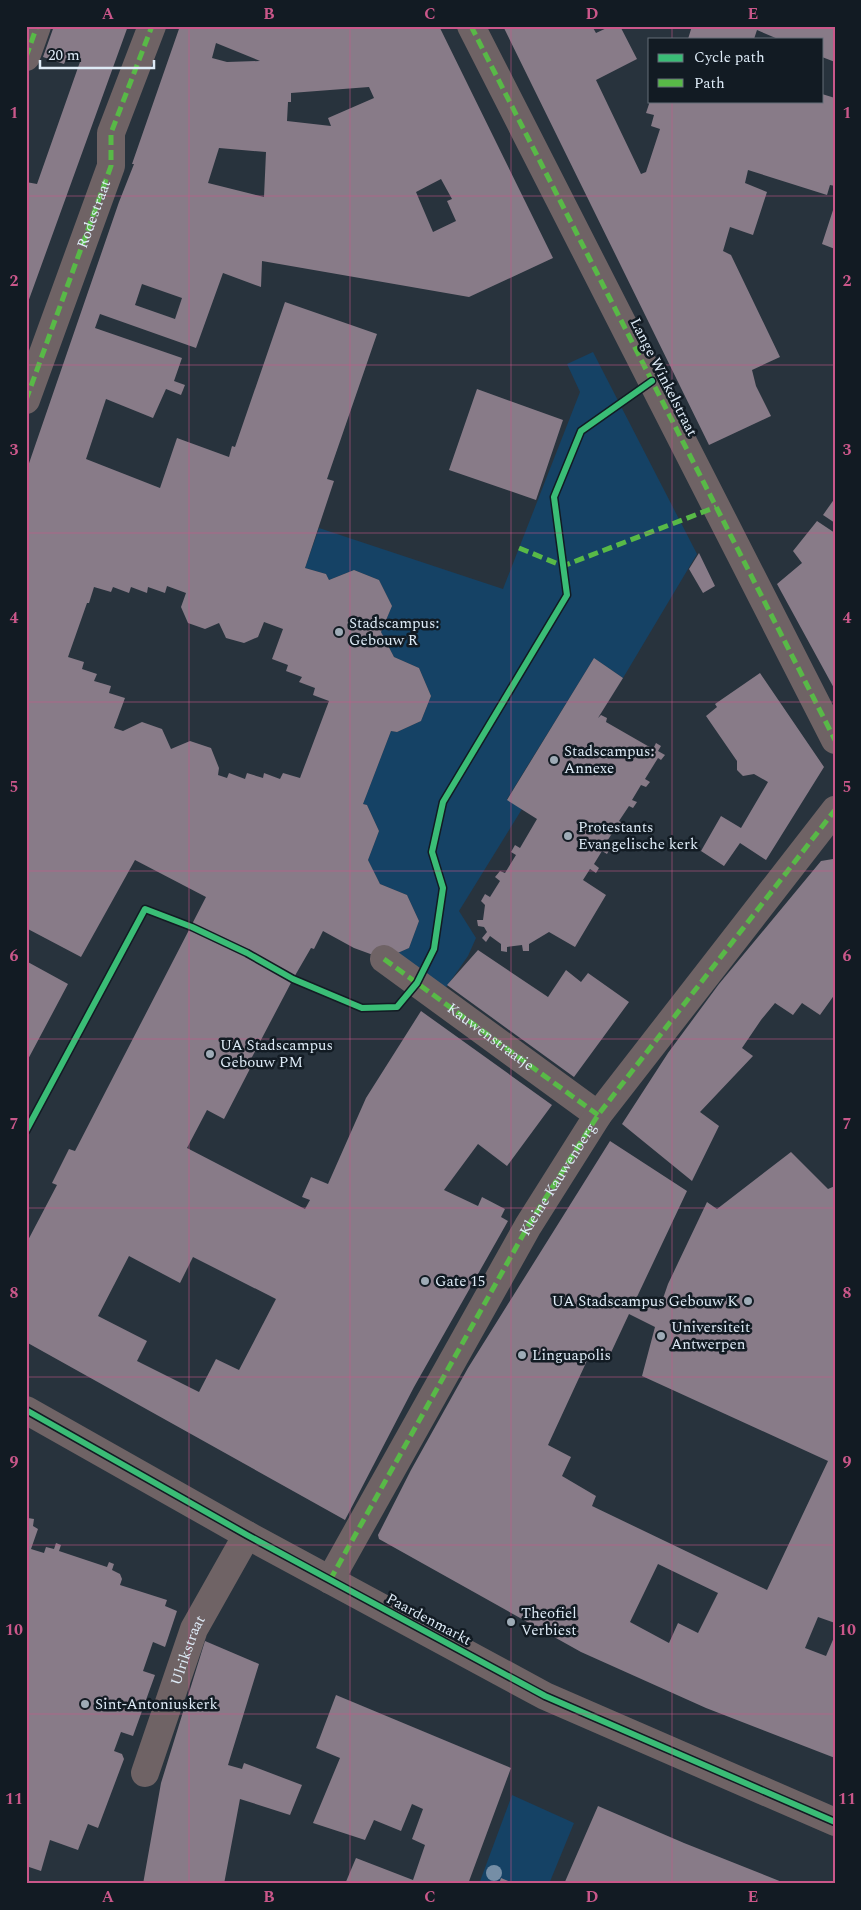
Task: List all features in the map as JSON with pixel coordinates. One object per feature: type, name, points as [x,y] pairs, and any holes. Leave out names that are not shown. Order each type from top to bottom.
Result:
[{"type":"street","points":[[26,57],[37,26]]},
{"type":"street","name":"Rodestraat","points":[[26,400],[110,166],[111,133],[152,26]]},
{"type":"street","name":"Lange Winkelstraat","points":[[471,26],[835,740]]},
{"type":"street","name":"Kleine Kauwenberg","points":[[330,1580],[528,1226],[598,1115],[835,810]]},
{"type":"street","name":"Kauwenstraatje","points":[[384,959],[598,1115]]},
{"type":"street","name":"Paardenmarkt","points":[[26,1410],[247,1535],[545,1696],[835,1822]]},
{"type":"street","name":"Ulrikstraat","points":[[146,1773],[194,1628],[247,1535]]},
{"type":"shaded area","points":[[593,352],[697,554],[623,678],[594,658],[507,799],[522,809],[459,911],[476,938],[468,956],[438,999],[384,959],[409,948],[419,921],[407,895],[380,884],[368,860],[379,831],[367,805],[363,804],[391,731],[397,732],[421,721],[431,696],[419,668],[394,657],[381,632],[392,606],[379,580],[354,570],[329,580],[326,574],[305,568],[319,528],[503,589],[580,392],[567,364]]},
{"type":"shaded area","points":[[512,1795],[574,1823],[549,1884],[479,1884]]},
{"type":"building","points":[[54,26],[128,26],[27,305],[26,182],[37,184],[81,59],[68,55],[64,64],[43,57]]},
{"type":"building","points":[[180,26],[439,26],[553,258],[469,297],[262,261],[261,287],[223,273],[196,348],[100,314],[95,328],[182,358],[174,381],[185,385],[181,395],[166,389],[153,418],[106,399],[86,459],[160,488],[177,438],[229,457],[232,446],[235,447],[285,302],[377,334],[327,479],[334,481],[305,568],[326,574],[329,580],[354,570],[379,580],[392,606],[381,632],[394,657],[419,668],[431,696],[421,721],[397,732],[391,731],[363,804],[367,805],[379,831],[368,860],[380,884],[407,895],[419,921],[409,948],[384,959],[354,948],[323,931],[314,949],[311,948],[293,979],[251,1059],[254,1061],[224,1119],[207,1110],[187,1148],[305,1209],[310,1200],[302,1197],[311,1177],[328,1184],[366,1098],[421,1011],[552,1105],[507,1166],[478,1144],[444,1190],[478,1206],[482,1197],[505,1209],[501,1217],[508,1221],[414,1387],[345,1520],[26,1342],[26,1244],[57,1185],[52,1183],[69,1149],[75,1151],[206,897],[135,860],[81,957],[26,928],[26,472],[119,202],[134,164],[132,164]],"holes":[[[216,43],[260,61],[227,62],[212,58]],[[369,87],[374,98],[328,118],[331,126],[287,121],[288,102],[291,102],[291,93]],[[219,148],[266,152],[264,197],[208,183]],[[441,179],[452,199],[447,201],[456,221],[433,232],[416,192]],[[142,284],[182,298],[175,319],[135,305]],[[167,586],[186,593],[181,607],[188,623],[205,629],[219,623],[226,638],[244,643],[258,637],[264,622],[283,629],[272,659],[288,665],[286,671],[302,677],[299,682],[315,688],[313,695],[329,701],[300,778],[283,773],[280,779],[264,773],[263,778],[247,773],[245,779],[229,773],[227,778],[218,775],[219,768],[211,748],[190,741],[171,749],[162,729],[142,722],[123,731],[114,728],[125,698],[109,693],[111,686],[94,681],[97,674],[82,669],[84,662],[68,657],[94,587],[111,592],[113,587],[129,593],[131,587],[147,593],[148,587],[165,593]],[[129,1256],[180,1283],[193,1257],[276,1299],[239,1370],[216,1359],[199,1392],[137,1361],[147,1341],[98,1316]]]},
{"type":"building","points":[[503,26],[592,26],[596,33],[611,26],[620,26],[637,59],[596,80],[641,174],[646,172],[660,129],[651,126],[654,115],[646,113],[650,102],[824,102],[824,95],[835,98],[835,186],[830,185],[827,195],[748,170],[745,183],[767,192],[753,235],[730,227],[723,251],[731,255],[780,357],[752,370],[756,386],[771,416],[709,445]]},
{"type":"building","points":[[692,26],[747,26],[753,29],[754,26],[835,26],[835,62],[824,58],[824,38],[776,38],[757,30],[754,38],[688,38]]},
{"type":"building","points":[[835,207],[835,249],[822,244]]},
{"type":"building","points":[[477,389],[563,420],[536,500],[449,470]]},
{"type":"building","points":[[835,498],[835,523],[823,515]]},
{"type":"building","points":[[817,521],[835,533],[835,690],[777,584],[802,563],[793,551]]},
{"type":"building","points":[[699,553],[715,586],[703,593],[689,569]]},
{"type":"building","name":"Protestants Evangelische kerk","points":[[594,658],[623,678],[598,718],[601,715],[607,718],[606,722],[653,749],[656,743],[661,746],[658,751],[665,755],[661,760],[658,758],[645,779],[650,782],[646,787],[641,785],[632,800],[637,802],[633,808],[629,806],[619,821],[624,824],[621,829],[616,827],[606,843],[611,847],[607,854],[602,851],[594,864],[599,868],[596,873],[590,869],[583,880],[606,895],[575,947],[549,932],[529,944],[529,951],[523,951],[522,945],[507,947],[507,952],[501,951],[501,944],[490,936],[486,942],[482,938],[487,932],[484,927],[478,926],[477,920],[483,920],[485,905],[481,901],[485,894],[490,897],[500,881],[495,877],[500,871],[505,873],[516,855],[511,852],[515,845],[520,848],[537,819],[507,800]]},
{"type":"building","points":[[760,673],[824,767],[766,860],[740,843],[724,866],[701,851],[721,816],[741,828],[768,782],[754,774],[743,776],[737,770],[737,761],[706,716],[717,707],[715,704]]},
{"type":"building","points":[[833,859],[835,994],[820,1015],[802,1003],[793,1015],[775,1003],[761,1020],[742,1048],[753,1056],[700,1112],[719,1126],[692,1181],[622,1124],[668,1053],[719,984],[821,861]]},
{"type":"building","points":[[478,950],[548,997],[566,970],[581,982],[588,973],[629,1002],[574,1077],[447,985]]},
{"type":"building","points":[[26,961],[68,984],[26,1063]]},
{"type":"building","points":[[610,1141],[687,1191],[636,1299],[659,1310],[668,1284],[707,1202],[717,1209],[791,1152],[828,1189],[835,1186],[835,1623],[818,1617],[805,1648],[826,1656],[835,1635],[835,1758],[706,1708],[581,1652],[379,1539],[378,1535],[411,1470],[468,1368]],"holes":[[[629,1314],[655,1327],[642,1376],[828,1461],[767,1590],[592,1506],[596,1496],[562,1476],[571,1457],[548,1445],[591,1352],[608,1359]],[[658,1564],[718,1593],[698,1633],[678,1623],[669,1643],[630,1622]]]},
{"type":"building","name":"Sint-Antoniuskerk","points":[[28,1518],[34,1519],[33,1526],[38,1529],[31,1549],[44,1553],[46,1547],[54,1549],[56,1543],[61,1545],[59,1551],[107,1567],[109,1562],[114,1564],[112,1570],[120,1574],[122,1579],[120,1585],[167,1600],[165,1606],[177,1611],[165,1647],[153,1642],[143,1671],[155,1675],[133,1736],[121,1732],[114,1751],[122,1754],[124,1759],[98,1828],[88,1824],[78,1850],[50,1840],[41,1871],[26,1866],[26,1523]]},
{"type":"building","points":[[205,1641],[259,1664],[228,1765],[242,1769],[244,1763],[302,1785],[290,1815],[240,1799],[224,1884],[143,1884],[161,1783]]},
{"type":"building","points":[[336,1695],[511,1768],[468,1884],[345,1884],[356,1858],[413,1880],[425,1845],[412,1839],[423,1809],[412,1804],[401,1831],[374,1820],[365,1840],[313,1823],[340,1758],[316,1748]]},
{"type":"building","points":[[598,1806],[684,1843],[787,1884],[564,1884]]},
{"type":"building","points":[[501,1878],[515,1884],[499,1884]]},
{"type":"marked path","points":[[26,57],[37,26]]},
{"type":"marked path","points":[[26,400],[111,166],[111,133],[152,26]]},
{"type":"marked path","points":[[471,26],[835,740]]},
{"type":"marked path","points":[[519,548],[563,566],[716,507]]},
{"type":"marked path","points":[[330,1580],[528,1226],[598,1115],[835,810]]},
{"type":"marked path","points":[[384,959],[598,1115]]},
{"type":"cycle path","points":[[26,1131],[145,909],[192,927],[247,953],[293,979],[362,1008],[397,1007],[417,983],[434,949],[443,888],[432,852],[443,802],[567,595],[554,497],[581,431],[652,381]]},
{"type":"cycle path","points":[[26,1410],[247,1535],[545,1696],[835,1822]]},
{"type":"place","name":"Stadscampus: Gebouw R","points":[[339,632]]},
{"type":"place","name":"Stadscampus: Annexe","points":[[554,760]]},
{"type":"place","name":"Protestants Evangelische kerk","points":[[568,836]]},
{"type":"place","name":"UA Stadscampus Gebouw PM","points":[[210,1054]]},
{"type":"place","name":"Gate 15","points":[[425,1281]]},
{"type":"place","name":"UA Stadscampus Gebouw K","points":[[748,1301]]},
{"type":"place","name":"Universiteit Antwerpen","points":[[661,1336]]},
{"type":"place","name":"Linguapolis","points":[[522,1355]]},
{"type":"place","name":"Theofiel Verbiest","points":[[511,1622]]},
{"type":"place","name":"Sint-Antoniuskerk","points":[[85,1704]]}]
